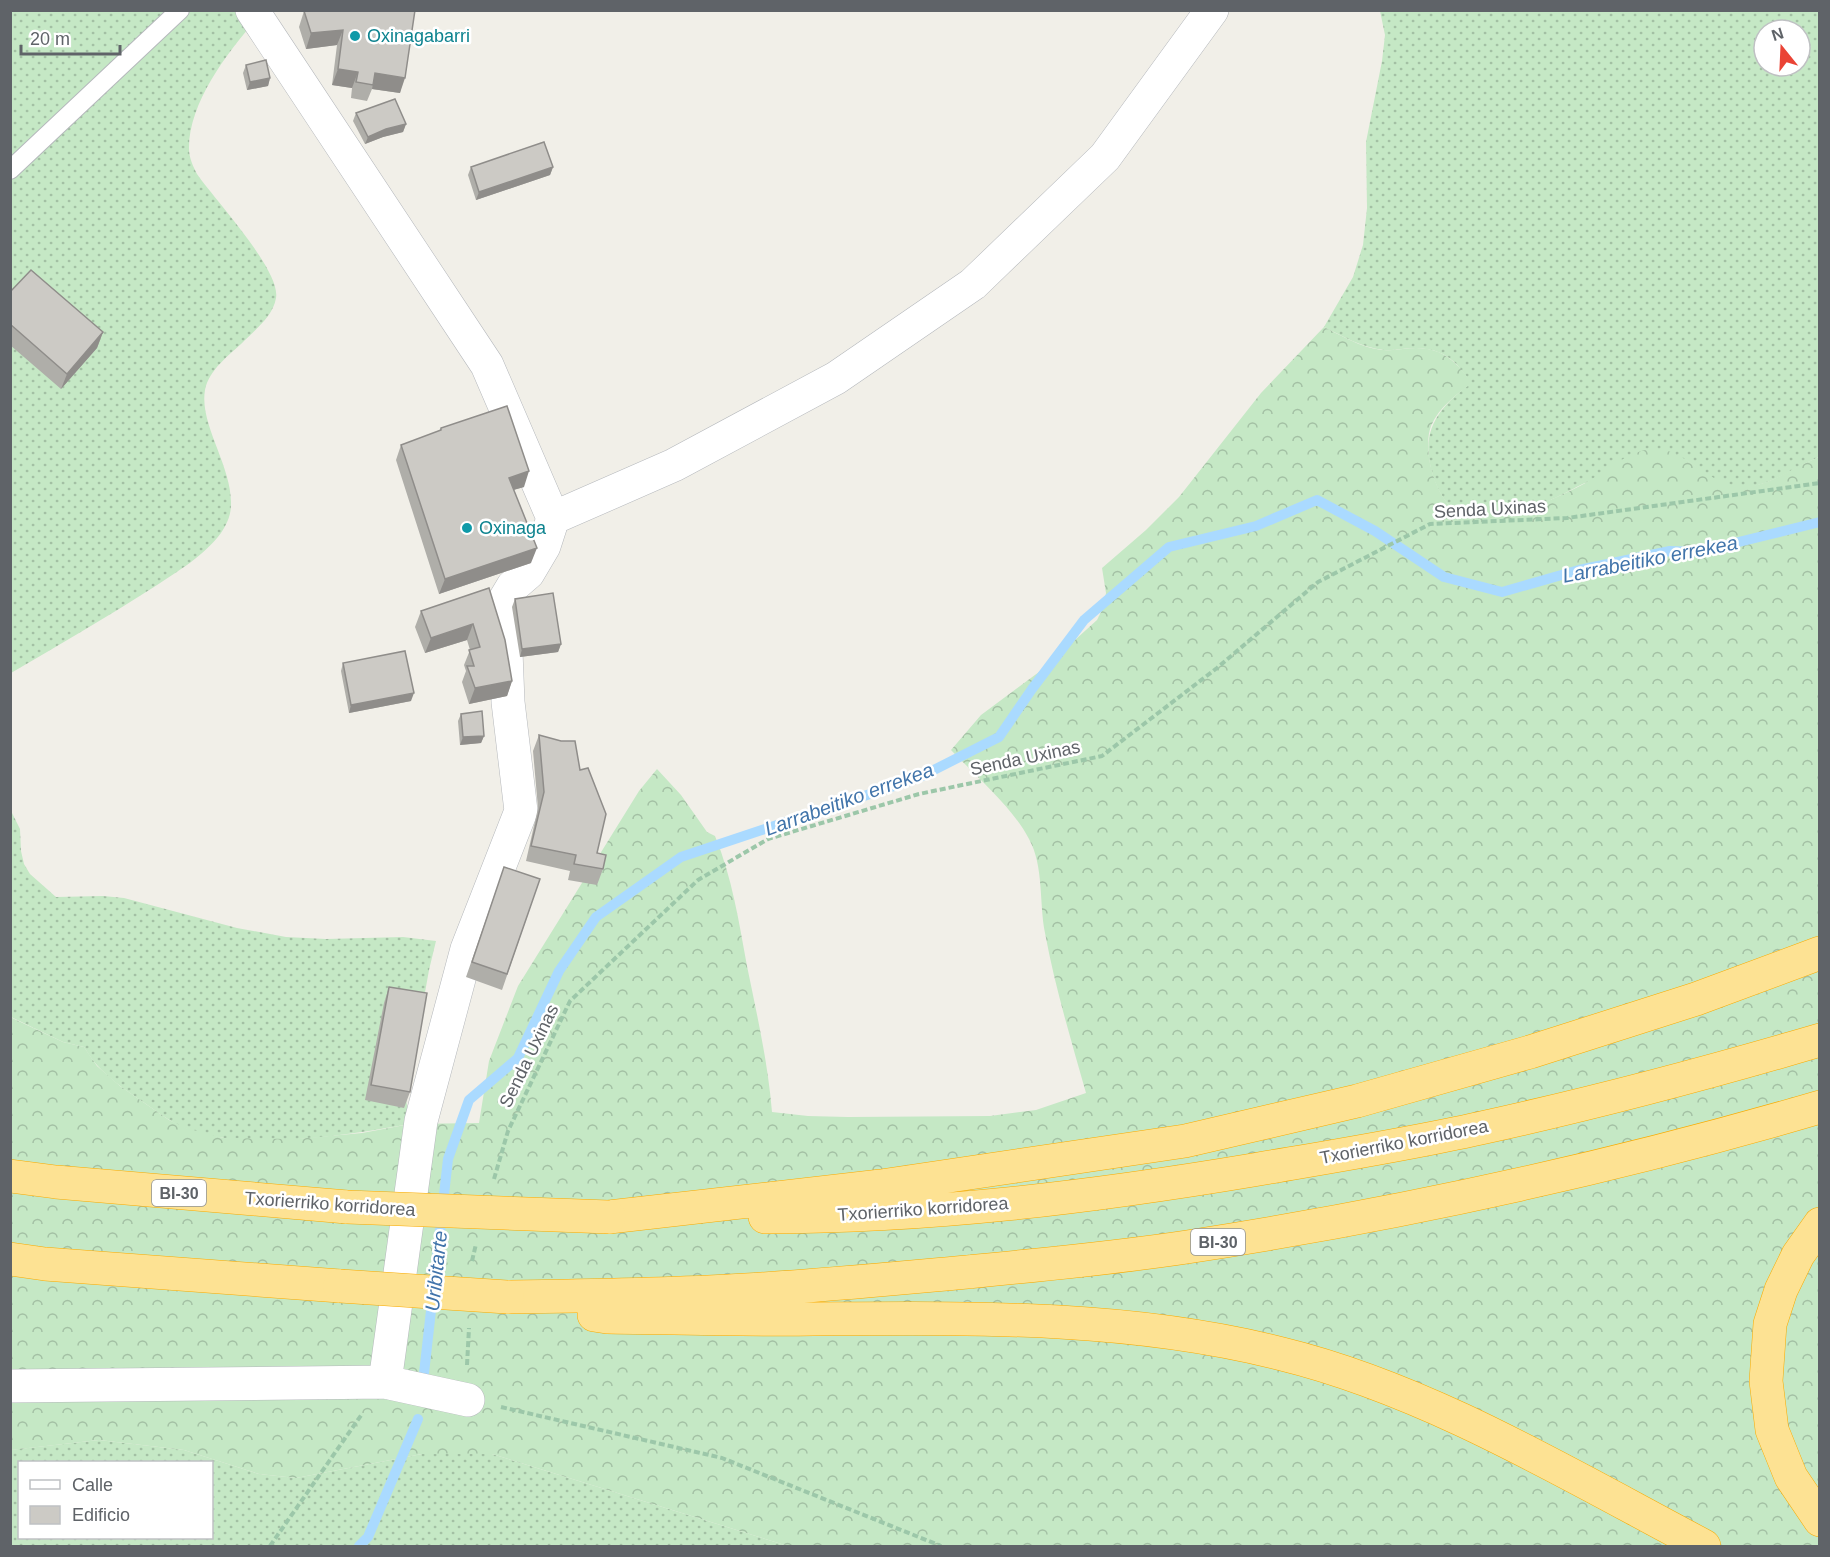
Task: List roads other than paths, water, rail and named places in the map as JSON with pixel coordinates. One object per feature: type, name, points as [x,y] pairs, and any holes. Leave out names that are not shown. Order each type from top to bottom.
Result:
[{"type":"highway","points":[[609,1217],[881,1186],[1185,1141],[1357,1101],[1530,1052],[1696,999],[1820,953]]},
{"type":"highway","name":"Txorierriko korridorea","points":[[10,1176],[347,1207],[609,1217],[811,1217],[943,1210],[1180,1182],[1480,1128],[1639,1090],[1820,1040]]},
{"type":"highway","name":"BI-30","points":[[10,1258],[45,1264],[606,1306],[727,1292],[1030,1266],[1184,1247],[1336,1222],[1563,1176],[1724,1135],[1820,1107]]},
{"type":"highway","points":[[1820,1224],[1798,1255],[1770,1324],[1766,1381],[1772,1430],[1791,1477],[1820,1520]]},
{"type":"highway","points":[[606,1306],[764,1320],[1001,1319],[1068,1322],[1216,1339],[1284,1354],[1344,1372],[1398,1392],[1550,1464],[1704,1546]]},
{"type":"street","points":[[252,10],[487,365],[554,518],[544,546],[528,573],[513,586],[504,601],[508,702],[521,811],[467,949],[421,1120],[385,1382]]},
{"type":"street","points":[[554,518],[674,465],[836,378],[973,284],[1105,157],[1212,10]]},
{"type":"street","points":[[10,1386],[385,1382],[468,1400]]},
{"type":"lane","points":[[10,170],[180,10]]},
{"type":"waterway","name":"Larrabeitiko errekea","points":[[423,1382],[448,1159],[469,1100],[518,1058],[559,971],[596,917],[681,857],[918,778],[999,737],[1084,620],[1169,547],[1256,526],[1317,500],[1375,531],[1444,577],[1502,592],[1579,570],[1670,551],[1698,552],[1820,522]]},
{"type":"waterway","name":"Uribitarte","points":[[359,1546],[368,1537],[418,1419]]},
{"type":"place","name":"Oxinagabarri","points":[[355,36]]},
{"type":"place","name":"Oxinaga","points":[[467,528]]}]
